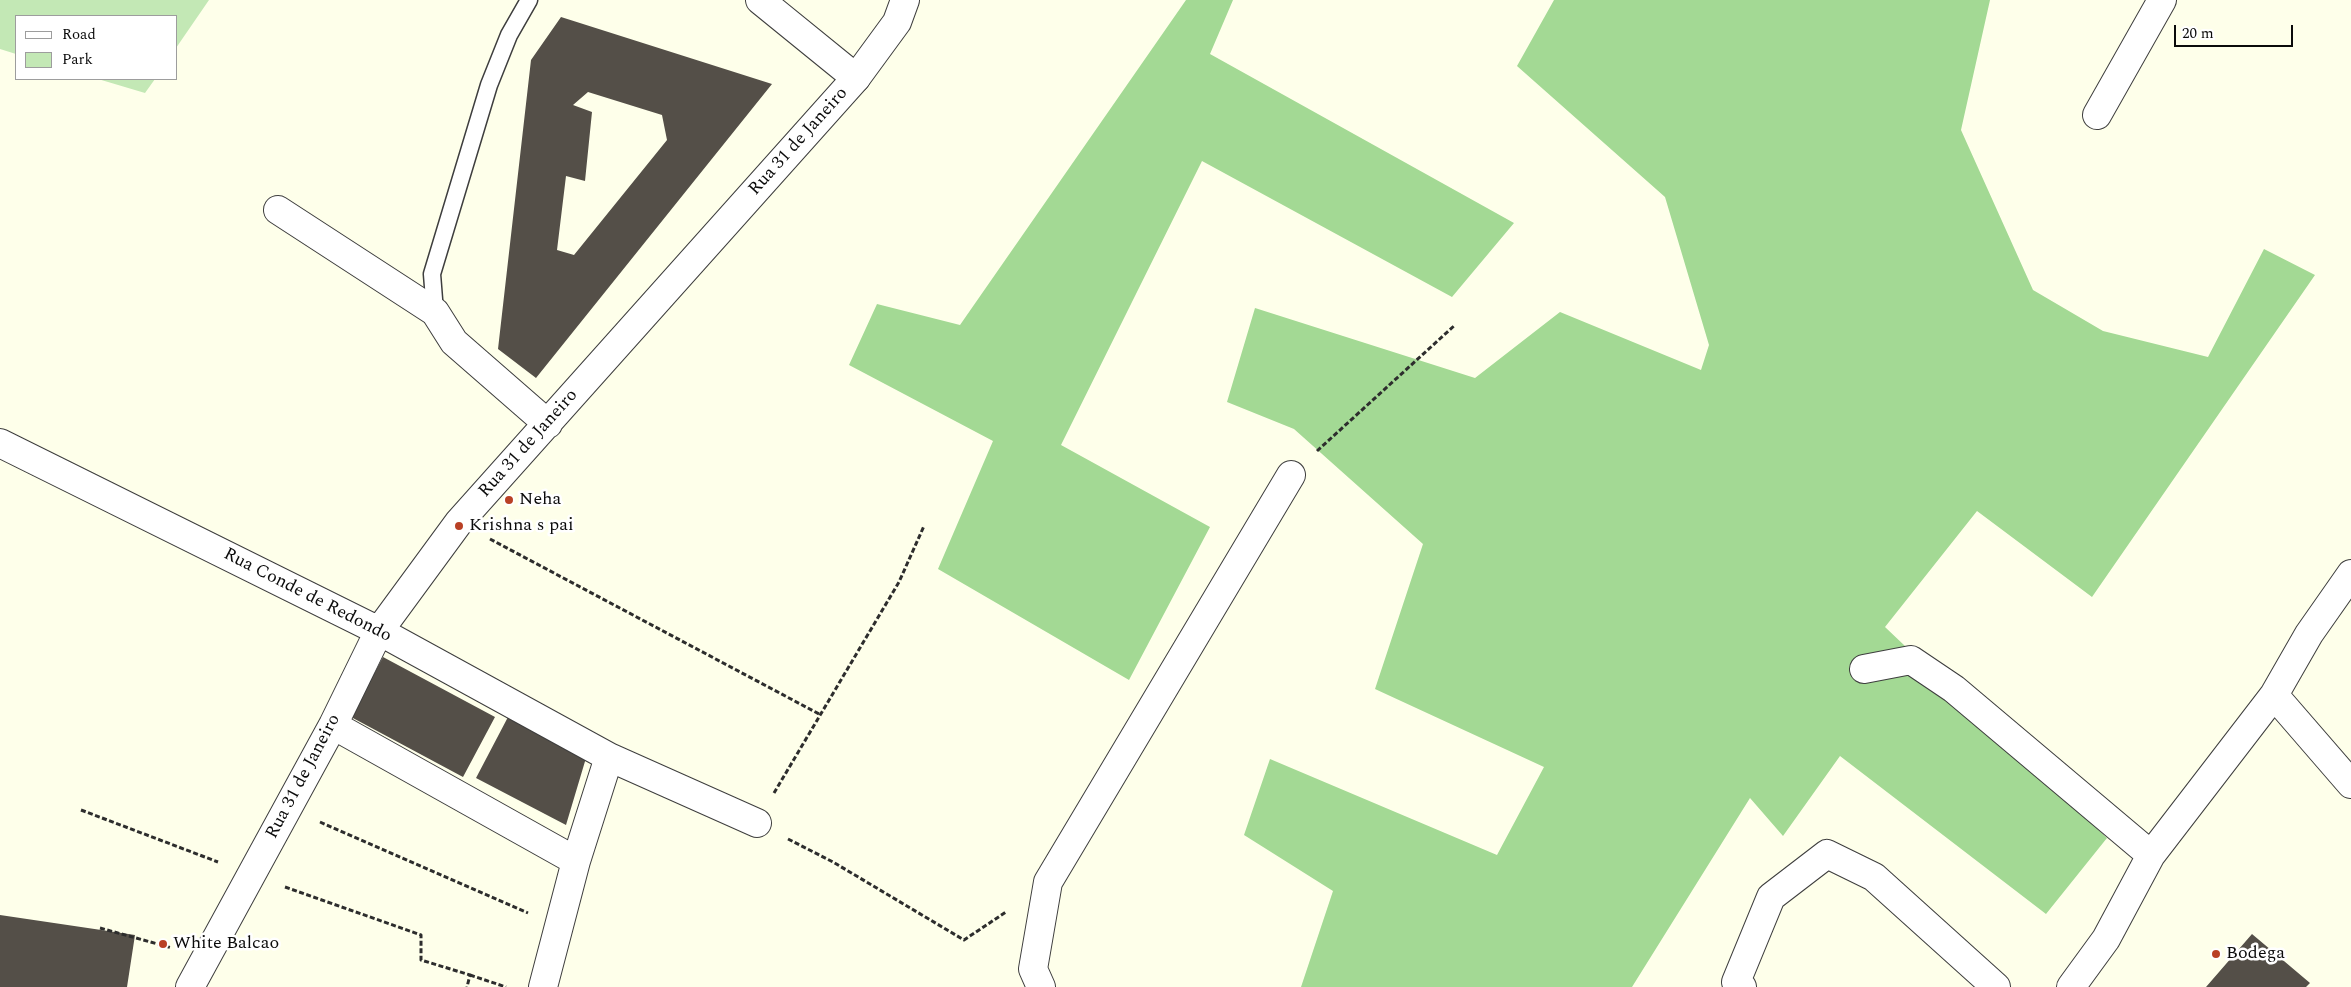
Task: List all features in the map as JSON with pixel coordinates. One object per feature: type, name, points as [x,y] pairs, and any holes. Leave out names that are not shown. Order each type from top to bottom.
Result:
[{"type":"street","points":[[760,0],[856,78]]},
{"type":"street","name":"Rua 31 de Janeiro","points":[[190,987],[333,725],[379,631],[459,522],[856,78],[897,22],[905,0]]},
{"type":"street","points":[[2097,115],[2162,0]]},
{"type":"street","points":[[278,210],[435,312],[454,342],[548,424]]},
{"type":"street","name":"Rua Conde de Redondo","points":[[0,443],[379,631],[609,757],[757,823]]},
{"type":"street","points":[[1041,987],[1033,969],[1048,882],[1291,475]]},
{"type":"street","points":[[2071,987],[2106,939],[2151,855],[2274,695],[2308,634],[2351,574]]},
{"type":"street","points":[[1864,669],[1911,660],[1954,689],[2151,855]]},
{"type":"street","points":[[2274,695],[2351,784]]},
{"type":"street","points":[[333,725],[576,861]]},
{"type":"street","points":[[543,987],[576,861],[609,757]]},
{"type":"street","points":[[1742,987],[1736,982],[1770,897],[1828,854],[1874,877],[1996,987]]},
{"type":"lane","points":[[435,312],[432,274],[489,85],[509,35],[529,0]]},
{"type":"path","points":[[1291,475],[1455,325]]},
{"type":"path","points":[[459,522],[821,715]]},
{"type":"path","points":[[924,526],[899,582],[757,823],[833,862],[964,940],[1048,882]]},
{"type":"path","points":[[287,808],[522,911]]},
{"type":"path","points":[[81,810],[421,935],[421,960],[506,987]]},
{"type":"path","points":[[100,928],[206,958]]},
{"type":"path","points":[[468,987],[470,975]]},
{"type":"green space","points":[[0,0],[209,0],[178,45],[178,15],[15,15],[15,54],[0,49]]},
{"type":"green space","points":[[1186,0],[1233,0],[1210,54],[1514,223],[1452,297],[1202,161],[1061,445],[1210,527],[1129,680],[938,569],[993,441],[849,365],[877,304],[960,325]]},
{"type":"green space","points":[[1554,0],[1990,0],[1961,130],[2033,290],[2103,331],[2208,357],[2264,249],[2315,275],[2092,597],[1977,511],[1885,627],[2107,838],[2046,914],[1840,756],[1783,836],[1750,798],[1632,987],[1301,987],[1333,891],[1244,835],[1270,759],[1497,855],[1544,767],[1375,689],[1423,544],[1294,429],[1227,402],[1255,308],[1475,378],[1560,312],[1701,370],[1709,345],[1665,197],[1517,66]]},
{"type":"green space","points":[[101,80],[154,80],[145,93]]},
{"type":"building","points":[[561,17],[772,84],[536,378],[498,349],[531,60]],"holes":[[[588,92],[662,115],[667,140],[574,255],[557,250],[566,176],[585,181],[592,112],[573,105]]]},
{"type":"building","points":[[383,657],[495,717],[463,777],[351,717]]},
{"type":"building","points":[[508,717],[586,758],[566,825],[476,778]]},
{"type":"building","points":[[0,915],[135,935],[127,987],[0,987]]},
{"type":"building","points":[[2252,934],[2310,983],[2306,987],[2206,987]]},
{"type":"place","name":"Neha","points":[[509,500]]},
{"type":"place","name":"Krishna s pai","points":[[459,526]]},
{"type":"place","name":"White Balcao","points":[[163,944]]},
{"type":"place","name":"Bodega","points":[[2216,954]]}]
